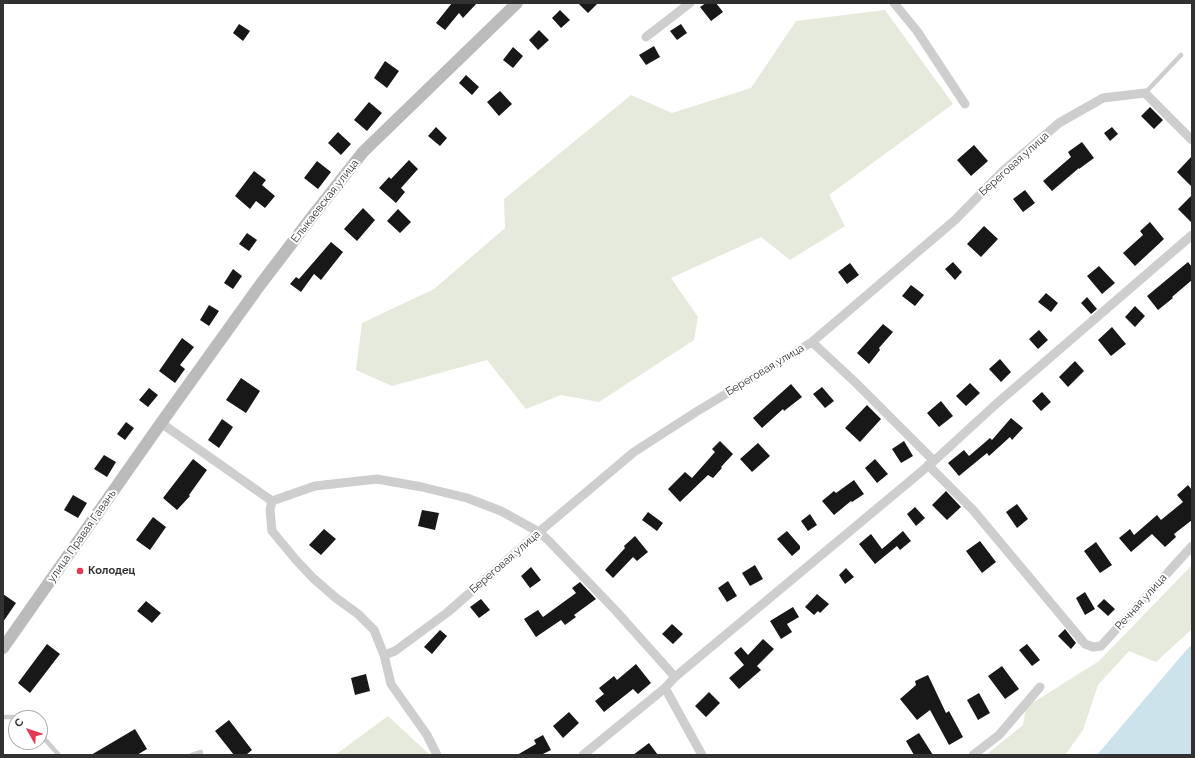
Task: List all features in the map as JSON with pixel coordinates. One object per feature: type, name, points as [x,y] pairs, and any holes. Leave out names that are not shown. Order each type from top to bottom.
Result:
[{"type":"street","name":"Елыкаевская улица","points":[[161,423],[301,230],[363,152],[517,3]]},
{"type":"street","points":[[646,38],[690,3]]},
{"type":"street","points":[[894,3],[917,32],[965,104]]},
{"type":"street","points":[[1144,93],[1192,140]]},
{"type":"street","name":"Береговая улица","points":[[384,655],[395,651],[448,612],[539,532],[634,452],[696,412],[812,342],[956,220],[1003,171],[1059,123],[1103,98],[1144,93]]},
{"type":"street","points":[[582,755],[665,688],[675,677],[931,463],[995,405],[1192,235]]},
{"type":"street","points":[[812,342],[856,383],[931,463]]},
{"type":"street","points":[[161,423],[272,500]]},
{"type":"street","name":"улица Правая Гавань","points":[[3,648],[161,423]]},
{"type":"street","name":"Речная улица","points":[[931,463],[973,510],[1085,644],[1101,646],[1192,546]]},
{"type":"street","points":[[272,500],[315,486],[377,479],[422,487],[467,498],[501,511],[539,532],[549,541],[616,611],[675,677]]},
{"type":"street","points":[[272,500],[270,510],[272,531],[313,578],[336,598],[358,614],[374,630],[384,655],[391,684],[427,735],[437,755]]},
{"type":"street","points":[[973,755],[998,735],[1040,687]]},
{"type":"street","points":[[665,688],[702,755]]},
{"type":"lane","points":[[1144,93],[1181,55]]},
{"type":"lane","points":[[48,743],[59,755]]},
{"type":"lane","points":[[192,755],[201,752]]},
{"type":"shaded area","points":[[885,10],[953,104],[829,195],[845,226],[790,260],[761,237],[671,278],[698,317],[694,340],[599,402],[561,395],[526,409],[487,360],[392,386],[356,370],[362,323],[434,289],[505,228],[504,199],[631,95],[672,113],[751,88],[796,21]]},
{"type":"shaded area","points":[[1192,565],[1192,629],[1156,662],[1129,651],[1098,685],[1083,730],[1065,755],[986,755],[1023,725],[1026,707],[1099,661]]},
{"type":"shaded area","points":[[388,716],[430,755],[335,755]]},
{"type":"water","points":[[1192,645],[1192,755],[1097,755],[1188,648]]},
{"type":"building","points":[[452,3],[477,3],[463,18],[459,13],[445,30],[436,23]]},
{"type":"building","points":[[578,3],[598,3],[588,13]]},
{"type":"building","points":[[706,3],[716,3],[723,12],[711,21],[700,7]]},
{"type":"building","points":[[560,10],[570,20],[561,28],[552,18]]},
{"type":"building","points":[[239,24],[250,31],[243,41],[233,33]]},
{"type":"building","points":[[681,24],[687,33],[677,40],[670,31]]},
{"type":"building","points":[[539,30],[549,40],[538,50],[529,40]]},
{"type":"building","points":[[654,46],[660,57],[646,65],[639,55]]},
{"type":"building","points":[[513,47],[523,56],[513,68],[503,60]]},
{"type":"building","points":[[385,61],[399,71],[387,88],[374,78]]},
{"type":"building","points":[[466,75],[479,87],[472,95],[459,83]]},
{"type":"building","points":[[500,91],[512,104],[499,116],[487,102]]},
{"type":"building","points":[[369,102],[382,113],[367,131],[354,120]]},
{"type":"building","points":[[1150,107],[1163,120],[1154,129],[1141,116]]},
{"type":"building","points":[[436,127],[447,138],[440,146],[428,136]]},
{"type":"building","points":[[1112,127],[1118,134],[1110,141],[1104,133]]},
{"type":"building","points":[[338,132],[351,144],[341,155],[328,143]]},
{"type":"building","points":[[1082,142],[1094,158],[1079,168],[1052,191],[1043,181],[1071,157],[1068,152]]},
{"type":"building","points":[[974,145],[988,161],[971,176],[957,160]]},
{"type":"building","points":[[1192,156],[1192,187],[1177,172]]},
{"type":"building","points":[[409,160],[418,169],[401,188],[405,192],[396,203],[379,188],[389,177],[391,179]]},
{"type":"building","points":[[317,161],[331,172],[318,189],[304,178]]},
{"type":"building","points":[[254,171],[266,180],[262,185],[275,196],[265,208],[256,201],[250,209],[235,196]]},
{"type":"building","points":[[1025,190],[1035,203],[1023,212],[1013,199]]},
{"type":"building","points":[[1192,195],[1192,223],[1178,209]]},
{"type":"building","points":[[363,208],[375,220],[357,241],[344,229]]},
{"type":"building","points":[[398,209],[411,222],[400,233],[387,221]]},
{"type":"building","points":[[1150,222],[1164,239],[1135,266],[1123,253],[1143,235],[1140,231]]},
{"type":"building","points":[[984,226],[998,239],[981,257],[967,244]]},
{"type":"building","points":[[247,233],[257,240],[249,251],[239,244]]},
{"type":"building","points":[[331,242],[343,252],[321,280],[314,274],[301,292],[290,284],[296,277],[299,279]]},
{"type":"building","points":[[953,262],[962,272],[955,280],[945,269]]},
{"type":"building","points":[[1188,262],[1192,267],[1192,280],[1158,310],[1147,296]]},
{"type":"building","points":[[850,263],[859,275],[847,284],[838,272]]},
{"type":"building","points":[[1099,266],[1115,283],[1102,294],[1087,276]]},
{"type":"building","points":[[233,269],[242,276],[233,289],[224,283]]},
{"type":"building","points":[[911,285],[924,295],[915,306],[902,296]]},
{"type":"building","points":[[1046,293],[1058,303],[1051,312],[1038,302]]},
{"type":"building","points":[[1087,297],[1097,309],[1091,314],[1081,303]]},
{"type":"building","points":[[209,305],[219,311],[209,326],[200,320]]},
{"type":"building","points":[[1135,306],[1145,316],[1135,327],[1125,317]]},
{"type":"building","points":[[883,324],[893,332],[879,348],[880,350],[869,364],[857,353]]},
{"type":"building","points":[[1112,327],[1126,344],[1111,356],[1098,340]]},
{"type":"building","points":[[1039,330],[1048,340],[1038,349],[1029,339]]},
{"type":"building","points":[[182,338],[194,347],[180,365],[185,369],[175,383],[159,371]]},
{"type":"building","points":[[1000,359],[1011,372],[1001,382],[989,369]]},
{"type":"building","points":[[1075,361],[1084,371],[1068,387],[1059,377]]},
{"type":"building","points":[[241,378],[260,391],[246,413],[226,400]]},
{"type":"building","points":[[970,383],[980,393],[966,406],[956,396]]},
{"type":"building","points":[[791,384],[802,397],[784,411],[783,409],[762,428],[753,418]]},
{"type":"building","points":[[822,387],[834,401],[825,408],[813,394]]},
{"type":"building","points":[[149,388],[158,395],[148,407],[139,400]]},
{"type":"building","points":[[1042,392],[1051,402],[1041,411],[1032,401]]},
{"type":"building","points":[[941,401],[953,416],[939,427],[927,413]]},
{"type":"building","points":[[867,405],[881,419],[860,442],[845,428]]},
{"type":"building","points":[[1011,418],[1023,428],[1012,440],[1010,437],[989,456],[987,453],[959,476],[948,463],[964,450],[969,456],[990,438],[992,440]]},
{"type":"building","points":[[222,419],[233,427],[219,448],[208,440]]},
{"type":"building","points":[[126,422],[134,428],[125,440],[117,434]]},
{"type":"building","points":[[720,441],[733,454],[713,478],[708,475],[680,502],[668,489],[685,472],[692,478],[715,452],[712,449]]},
{"type":"building","points":[[904,441],[913,456],[901,463],[892,449]]},
{"type":"building","points":[[758,443],[770,456],[752,472],[740,459]]},
{"type":"building","points":[[104,455],[116,462],[107,477],[94,469]]},
{"type":"building","points":[[193,459],[207,470],[189,495],[190,496],[177,510],[163,498]]},
{"type":"building","points":[[875,459],[888,474],[877,483],[865,468]]},
{"type":"building","points":[[854,480],[864,494],[852,502],[851,501],[834,515],[822,501],[834,491],[836,493]]},
{"type":"building","points":[[1188,485],[1192,490],[1192,520],[1174,534],[1176,537],[1165,547],[1152,534],[1131,552],[1119,538],[1130,529],[1134,535],[1157,515],[1161,520],[1183,502],[1177,495]]},
{"type":"building","points":[[946,491],[961,507],[947,520],[932,505]]},
{"type":"building","points":[[73,495],[87,503],[78,518],[64,510]]},
{"type":"building","points":[[1017,504],[1028,519],[1017,528],[1006,512]]},
{"type":"building","points":[[915,507],[925,518],[916,526],[907,514]]},
{"type":"building","points":[[422,510],[439,513],[435,530],[418,526]]},
{"type":"building","points":[[648,512],[663,523],[657,531],[642,520]]},
{"type":"building","points":[[810,514],[817,525],[808,531],[801,521]]},
{"type":"building","points":[[153,517],[166,527],[150,550],[136,540]]},
{"type":"building","points":[[324,529],[336,539],[321,555],[309,545]]},
{"type":"building","points":[[787,531],[800,546],[800,549],[792,556],[777,539]]},
{"type":"building","points":[[903,531],[911,541],[900,550],[897,546],[875,564],[859,544],[871,534],[882,549]]},
{"type":"building","points":[[635,536],[648,552],[637,561],[633,557],[613,578],[605,570],[625,548],[624,546]]},
{"type":"building","points":[[980,541],[996,562],[982,573],[966,551]]},
{"type":"building","points":[[1096,542],[1112,565],[1100,573],[1084,551]]},
{"type":"building","points":[[755,565],[763,579],[750,586],[742,573]]},
{"type":"building","points":[[531,567],[541,580],[530,588],[521,576]]},
{"type":"building","points":[[846,568],[854,577],[845,584],[839,575]]},
{"type":"building","points":[[728,581],[737,596],[727,602],[718,588]]},
{"type":"building","points":[[580,582],[596,599],[574,615],[576,617],[565,625],[561,620],[536,637],[524,619],[538,610],[543,617],[576,593],[572,588]]},
{"type":"building","points":[[1085,592],[1095,609],[1085,615],[1076,598]]},
{"type":"building","points":[[3,594],[16,603],[3,622]]},
{"type":"building","points":[[817,594],[829,604],[820,613],[818,611],[814,615],[805,607]]},
{"type":"building","points":[[481,599],[490,610],[479,618],[470,607]]},
{"type":"building","points":[[1104,599],[1115,609],[1108,616],[1097,606]]},
{"type":"building","points":[[146,601],[161,613],[152,623],[137,611]]},
{"type":"building","points":[[793,607],[799,617],[787,624],[792,632],[781,639],[770,621]]},
{"type":"building","points":[[672,624],[683,634],[673,644],[662,634]]},
{"type":"building","points":[[1065,629],[1076,643],[1071,649],[1058,636]]},
{"type":"building","points":[[440,630],[447,636],[432,654],[424,647]]},
{"type":"building","points":[[763,639],[774,649],[757,666],[761,670],[739,689],[729,678],[744,665],[734,653],[741,647],[748,655]]},
{"type":"building","points":[[47,644],[60,654],[30,693],[18,683]]},
{"type":"building","points":[[1027,644],[1040,660],[1032,666],[1019,650]]},
{"type":"building","points":[[636,664],[651,683],[638,694],[633,689],[604,712],[595,701],[604,694],[599,688],[614,676],[617,680]]},
{"type":"building","points":[[1002,666],[1019,689],[1005,699],[988,676]]},
{"type":"building","points":[[366,674],[370,691],[355,695],[351,678]]},
{"type":"building","points":[[928,675],[946,713],[949,711],[963,737],[949,745],[930,710],[917,720],[900,699],[916,685],[915,681]]},
{"type":"building","points":[[709,692],[720,703],[706,717],[695,706]]},
{"type":"building","points":[[979,693],[990,713],[978,720],[967,700]]},
{"type":"building","points":[[569,712],[579,723],[563,738],[553,726]]},
{"type":"building","points":[[229,720],[252,750],[246,755],[234,755],[215,731]]},
{"type":"building","points":[[135,729],[147,749],[137,755],[91,755]]},
{"type":"building","points":[[919,733],[933,755],[914,755],[906,741]]},
{"type":"building","points":[[543,735],[551,750],[541,755],[517,755],[536,744],[534,740]]},
{"type":"building","points":[[649,743],[658,755],[633,755]]},
{"type":"place","name":"Колодец","points":[[80,571]]}]
